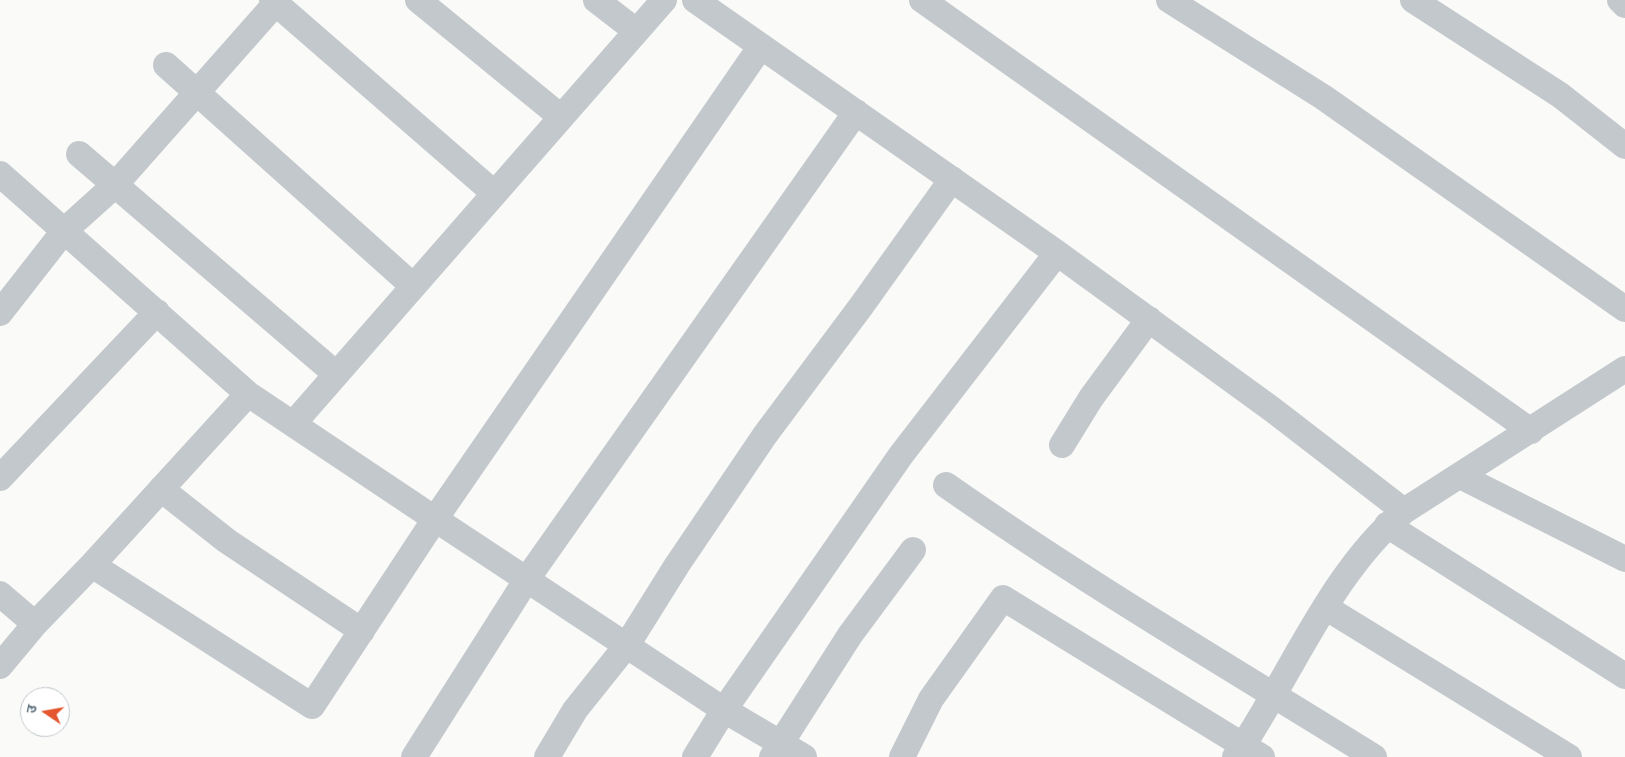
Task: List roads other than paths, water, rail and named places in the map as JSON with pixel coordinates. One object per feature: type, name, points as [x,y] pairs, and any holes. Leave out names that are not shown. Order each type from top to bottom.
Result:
[{"type":"street","points":[[418,0],[561,117]]},
{"type":"street","points":[[596,0],[636,31]]},
{"type":"street","points":[[293,424],[664,0]]},
{"type":"street","points":[[695,0],[1149,319],[1395,518],[1625,676]]},
{"type":"street","points":[[922,0],[1531,431]]},
{"type":"street","points":[[1169,0],[1323,97],[1625,309]]},
{"type":"street","points":[[1413,0],[1560,95],[1625,146]]},
{"type":"street","points":[[1620,0],[1625,5]]},
{"type":"street","points":[[0,313],[64,231],[115,185],[197,93],[274,2],[494,193]]},
{"type":"street","points":[[92,565],[312,706],[435,519],[761,46]]},
{"type":"street","points":[[166,66],[413,286]]},
{"type":"street","points":[[414,757],[527,579],[856,112]]},
{"type":"street","points":[[79,154],[336,374]]},
{"type":"street","points":[[0,174],[248,394],[724,710],[777,750],[804,757]]},
{"type":"street","points":[[546,757],[575,710],[627,645],[677,565],[765,435],[862,305],[952,179]]},
{"type":"street","points":[[694,757],[724,710],[901,455],[1057,253]]},
{"type":"street","points":[[0,478],[157,312]]},
{"type":"street","points":[[1062,445],[1091,398],[1149,319]]},
{"type":"street","points":[[902,757],[931,699],[1003,598],[1247,753],[1274,694],[1325,607],[1358,559],[1395,518],[1625,369]]},
{"type":"street","points":[[0,666],[34,624],[92,565],[248,394]]},
{"type":"street","points":[[1460,476],[1625,559]]},
{"type":"street","points":[[946,485],[1001,524],[1142,614],[1374,757]]},
{"type":"street","points":[[161,490],[227,541],[362,631]]},
{"type":"street","points":[[777,750],[850,635],[913,550]]},
{"type":"street","points":[[0,594],[34,624]]},
{"type":"street","points":[[1325,607],[1569,757]]}]
